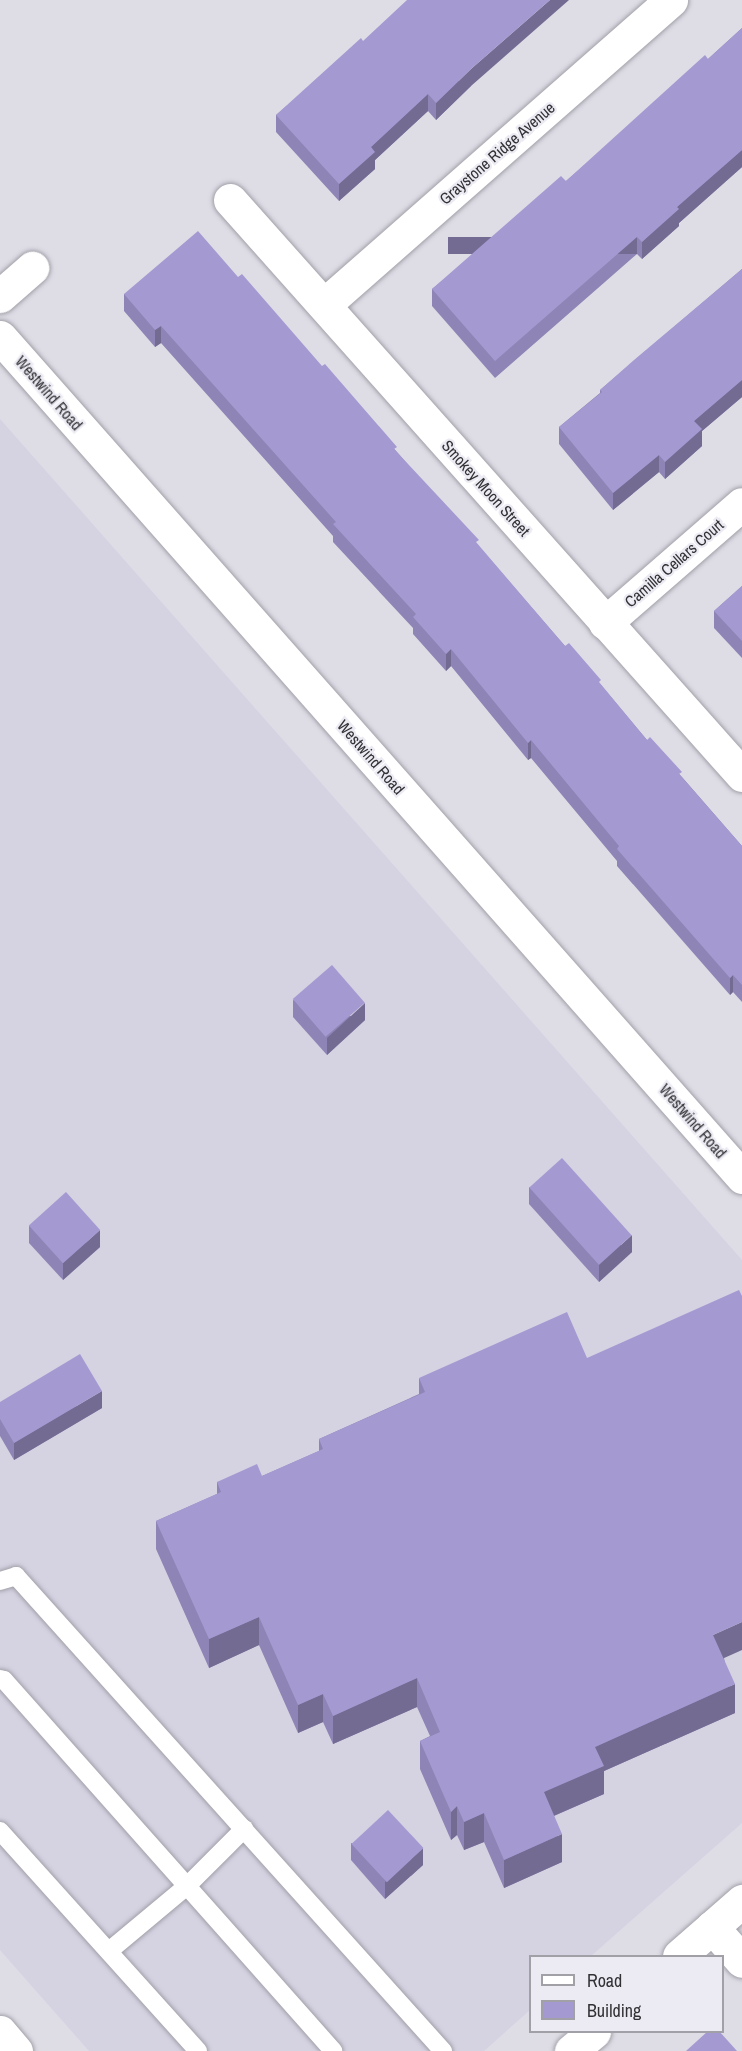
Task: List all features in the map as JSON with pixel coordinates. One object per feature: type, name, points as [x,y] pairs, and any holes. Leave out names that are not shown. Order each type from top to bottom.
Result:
[{"type":"street","name":"Graystone Ridge Avenue","points":[[324,305],[671,0]]},
{"type":"street","name":"Smokey Moon Street","points":[[230,200],[742,775]]},
{"type":"street","points":[[0,296],[32,267]]},
{"type":"street","name":"Westwind Road","points":[[0,337],[742,1177]]},
{"type":"street","name":"Camilla Cellars Court","points":[[606,623],[742,504]]},
{"type":"street","points":[[680,1955],[742,1901]]},
{"type":"street","points":[[712,1928],[742,1961]]},
{"type":"street","points":[[0,2032],[16,2051]]},
{"type":"street","points":[[571,2051],[592,2033]]},
{"type":"lane","points":[[0,1581],[16,1576],[443,2051]]},
{"type":"lane","points":[[0,1680],[4,1680],[333,2051]]},
{"type":"lane","points":[[109,1951],[187,1886],[244,1829]]},
{"type":"lane","points":[[0,1830],[198,2051]]},
{"type":"shaded area","points":[[0,419],[742,1260],[742,1823],[592,1955],[529,1955],[529,2011],[484,2051],[89,2051],[0,1950]]},
{"type":"building","points":[[407,0],[550,0],[436,103],[428,94],[371,147],[375,152],[339,184],[276,115]]},
{"type":"building","points":[[742,28],[742,150],[677,207],[679,209],[642,242],[637,237],[495,361],[432,289],[561,176],[566,181],[705,55],[708,59]]},
{"type":"building","points":[[198,231],[238,277],[242,274],[322,366],[325,364],[397,447],[394,449],[479,540],[476,542],[565,646],[569,643],[647,740],[650,737],[682,772],[679,774],[742,846],[742,985],[733,975],[730,978],[617,849],[619,846],[531,740],[528,743],[451,649],[446,654],[413,617],[416,614],[333,524],[336,522],[161,326],[155,330],[124,294]]},
{"type":"building","points":[[742,269],[742,380],[694,421],[702,429],[665,462],[659,455],[613,493],[559,427]]},
{"type":"building","points":[[742,586],[742,641],[714,611]]},
{"type":"building","points":[[332,965],[365,1003],[326,1037],[293,999]]},
{"type":"building","points":[[562,1158],[632,1235],[599,1265],[529,1187]]},
{"type":"building","points":[[66,1192],[100,1230],[63,1263],[29,1225]]},
{"type":"building","points":[[739,1290],[742,1296],[742,1622],[713,1635],[735,1684],[595,1747],[604,1766],[544,1792],[562,1834],[504,1860],[484,1813],[464,1822],[457,1806],[451,1812],[420,1741],[440,1732],[417,1678],[333,1716],[323,1694],[298,1705],[259,1617],[209,1639],[156,1521],[221,1492],[217,1482],[257,1464],[262,1476],[323,1449],[319,1439],[425,1392],[419,1378],[567,1312],[587,1358]]},
{"type":"building","points":[[80,1354],[102,1391],[14,1443],[0,1419],[0,1402]]},
{"type":"building","points":[[388,1810],[423,1848],[387,1882],[351,1844]]},
{"type":"building","points":[[706,2033],[721,2033],[737,2051],[686,2051]]}]
